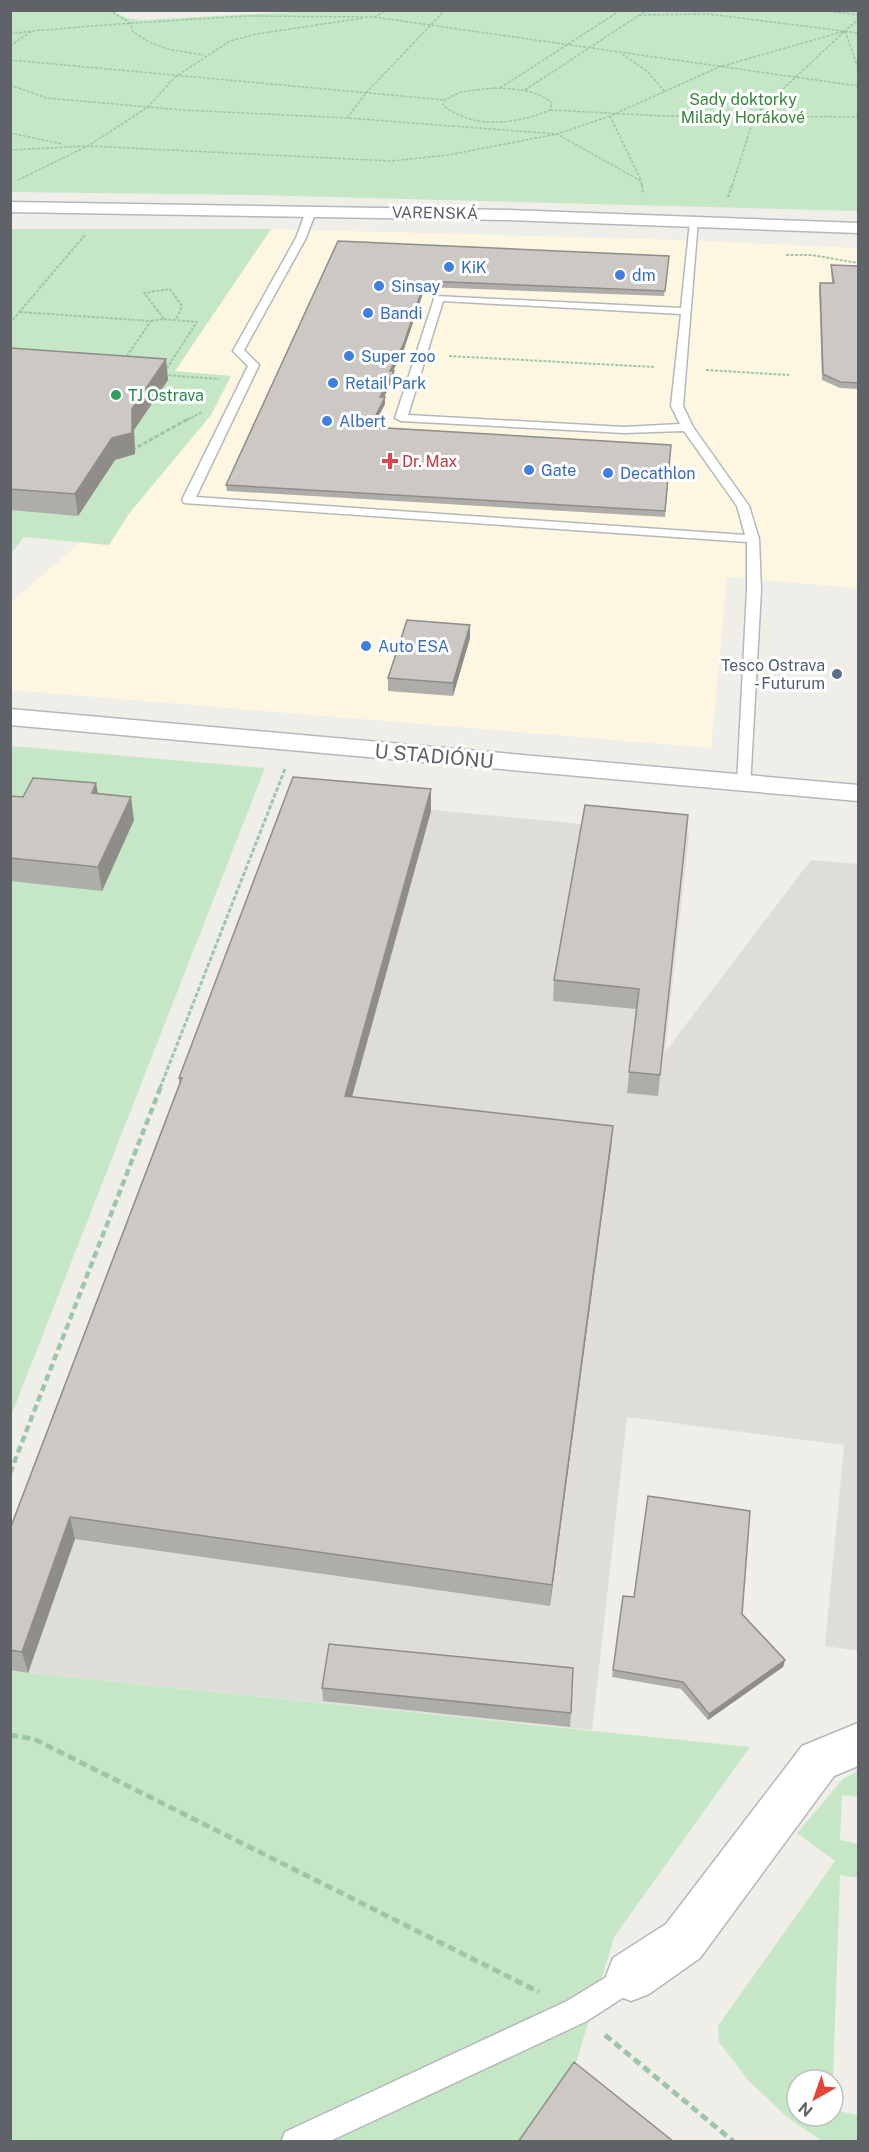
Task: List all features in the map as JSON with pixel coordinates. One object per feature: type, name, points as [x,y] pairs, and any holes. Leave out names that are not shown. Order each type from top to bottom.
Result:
[{"type":"street","name":"VARENSKÁ","points":[[10,207],[311,211],[858,228]]},
{"type":"street","name":"U STADIÓNU","points":[[10,717],[858,794]]},
{"type":"street","points":[[631,1976],[683,1941],[818,1761],[858,1744]]},
{"type":"lane","points":[[311,211],[301,238],[238,351],[254,365],[188,500],[753,539]]},
{"type":"lane","points":[[695,222],[677,406],[687,427],[743,506],[753,539],[754,590],[745,784]]},
{"type":"lane","points":[[686,311],[439,298],[401,418],[624,430],[687,427]]},
{"type":"lane","points":[[295,2142],[577,2012],[631,1976]]},
{"type":"path","points":[[109,10],[130,23],[133,32],[151,43],[178,52],[205,55]]},
{"type":"path","points":[[14,182],[88,146],[148,107],[175,77],[205,55],[230,41],[256,34],[374,17],[387,10]]},
{"type":"path","points":[[347,118],[366,93],[445,10]]},
{"type":"path","points":[[611,10],[619,11]]},
{"type":"path","points":[[524,90],[647,10]]},
{"type":"path","points":[[682,10],[858,33]]},
{"type":"path","points":[[639,15],[709,14],[714,10]]},
{"type":"path","points":[[820,10],[858,15]]},
{"type":"path","points":[[500,88],[619,11]]},
{"type":"path","points":[[10,34],[212,16],[298,14],[374,17],[858,86]]},
{"type":"path","points":[[726,205],[755,115],[793,77],[858,20]]},
{"type":"path","points":[[10,46],[32,31]]},
{"type":"path","points":[[10,150],[88,146],[392,161],[448,155],[557,134],[610,116],[719,67],[844,32]]},
{"type":"path","points":[[844,32],[858,69]]},
{"type":"path","points":[[619,52],[647,71],[665,92]]},
{"type":"path","points":[[10,60],[175,77],[445,100],[460,92],[500,88],[524,90],[546,97],[552,103],[550,110]]},
{"type":"path","points":[[10,84],[27,93],[47,98],[148,107],[347,118],[557,134],[641,181]]},
{"type":"path","points":[[445,100],[443,105],[448,111],[476,120],[519,120],[538,116],[550,110],[610,116],[858,117]]},
{"type":"path","points":[[610,116],[641,181],[644,203]]},
{"type":"path","points":[[10,133],[68,146]]},
{"type":"path","points":[[10,323],[90,229]]},
{"type":"path","points":[[786,255],[811,255],[858,263]]},
{"type":"path","points":[[164,319],[144,293],[170,290],[183,306],[176,320]]},
{"type":"path","points":[[20,312],[197,322],[163,375],[223,379],[218,387]]},
{"type":"path","points":[[10,316],[16,317]]},
{"type":"path","points":[[121,364],[151,321]]},
{"type":"path","points":[[421,355],[789,375]]},
{"type":"path","points":[[131,451],[202,411]]},
{"type":"path","points":[[10,1473],[295,743]]},
{"type":"path","points":[[10,1735],[34,1739],[577,2012],[734,2142]]},
{"type":"shaded area","points":[[271,229],[684,240],[858,248],[858,588],[727,577],[711,748],[11,690],[10,603],[81,542],[109,545],[128,515],[174,371]]},
{"type":"shaded area","points":[[295,797],[689,834],[665,1052],[811,860],[858,864],[858,1651],[825,1646],[844,1445],[627,1417],[592,1730],[11,1671],[10,1569]]},
{"type":"green space","name":"Sady doktorky Milady Horákové","points":[[327,10],[858,11],[858,211],[257,195],[11,192],[11,11],[112,11],[127,18],[141,20]]},
{"type":"green space","name":"TJ Ostrava","points":[[11,229],[271,229],[175,371],[231,376],[211,415],[128,515],[109,545],[24,537],[11,554]]},
{"type":"green space","points":[[11,746],[265,768],[11,1416]]},
{"type":"green space","points":[[10,1671],[750,1747],[614,1937],[572,2076],[526,2141],[11,2141]]},
{"type":"green space","points":[[858,1771],[858,1797],[842,1795],[840,1840],[858,1844],[858,1878],[840,1875],[833,2068],[785,2068],[785,2115],[748,2080],[719,2042],[718,2026],[835,1861],[797,1833],[843,1779]]},
{"type":"green space","points":[[845,2112],[858,2115],[858,2141],[822,2141],[803,2128],[845,2128]]},
{"type":"building","name":"Retail Park","points":[[338,241],[669,256],[665,291],[425,281],[404,343],[390,371],[394,371],[380,397],[385,397],[370,427],[671,445],[665,511],[226,485]]},
{"type":"building","points":[[831,265],[858,266],[858,383],[840,382],[823,374],[820,283],[834,283]]},
{"type":"building","points":[[10,348],[166,359],[132,409],[132,433],[112,438],[75,494],[10,489]]},
{"type":"building","points":[[407,620],[470,625],[453,683],[388,678]]},
{"type":"building","points":[[293,777],[431,789],[345,1096],[613,1126],[552,1585],[70,1517],[22,1652],[10,1650],[10,1529],[182,1078],[179,1078]]},
{"type":"building","points":[[33,778],[96,783],[92,793],[131,797],[98,867],[10,858],[10,796],[23,797]]},
{"type":"building","points":[[585,805],[688,815],[660,1075],[629,1072],[639,989],[554,980]]},
{"type":"building","points":[[648,1496],[750,1511],[742,1614],[785,1660],[709,1714],[683,1682],[613,1670],[623,1596],[634,1597]]},
{"type":"building","points":[[329,1644],[573,1668],[571,1713],[322,1688]]},
{"type":"building","points":[[574,2062],[674,2142],[518,2142]]},
{"type":"place","name":"KiK","points":[[449,267]]},
{"type":"place","name":"dm","points":[[620,275]]},
{"type":"place","name":"Sinsay","points":[[379,286]]},
{"type":"place","name":"Bandi","points":[[368,313]]},
{"type":"place","name":"Super zoo","points":[[349,356]]},
{"type":"place","name":"Retail Park","points":[[333,383]]},
{"type":"place","name":"TJ Ostrava","points":[[116,395]]},
{"type":"place","name":"Albert","points":[[327,421]]},
{"type":"place","name":"Dr. Max","points":[[390,461]]},
{"type":"place","name":"Gate","points":[[529,470]]},
{"type":"place","name":"Decathlon","points":[[608,473]]},
{"type":"place","name":"Auto ESA","points":[[366,646]]},
{"type":"place","name":"Tesco Ostrava - Futurum","points":[[837,674]]}]
